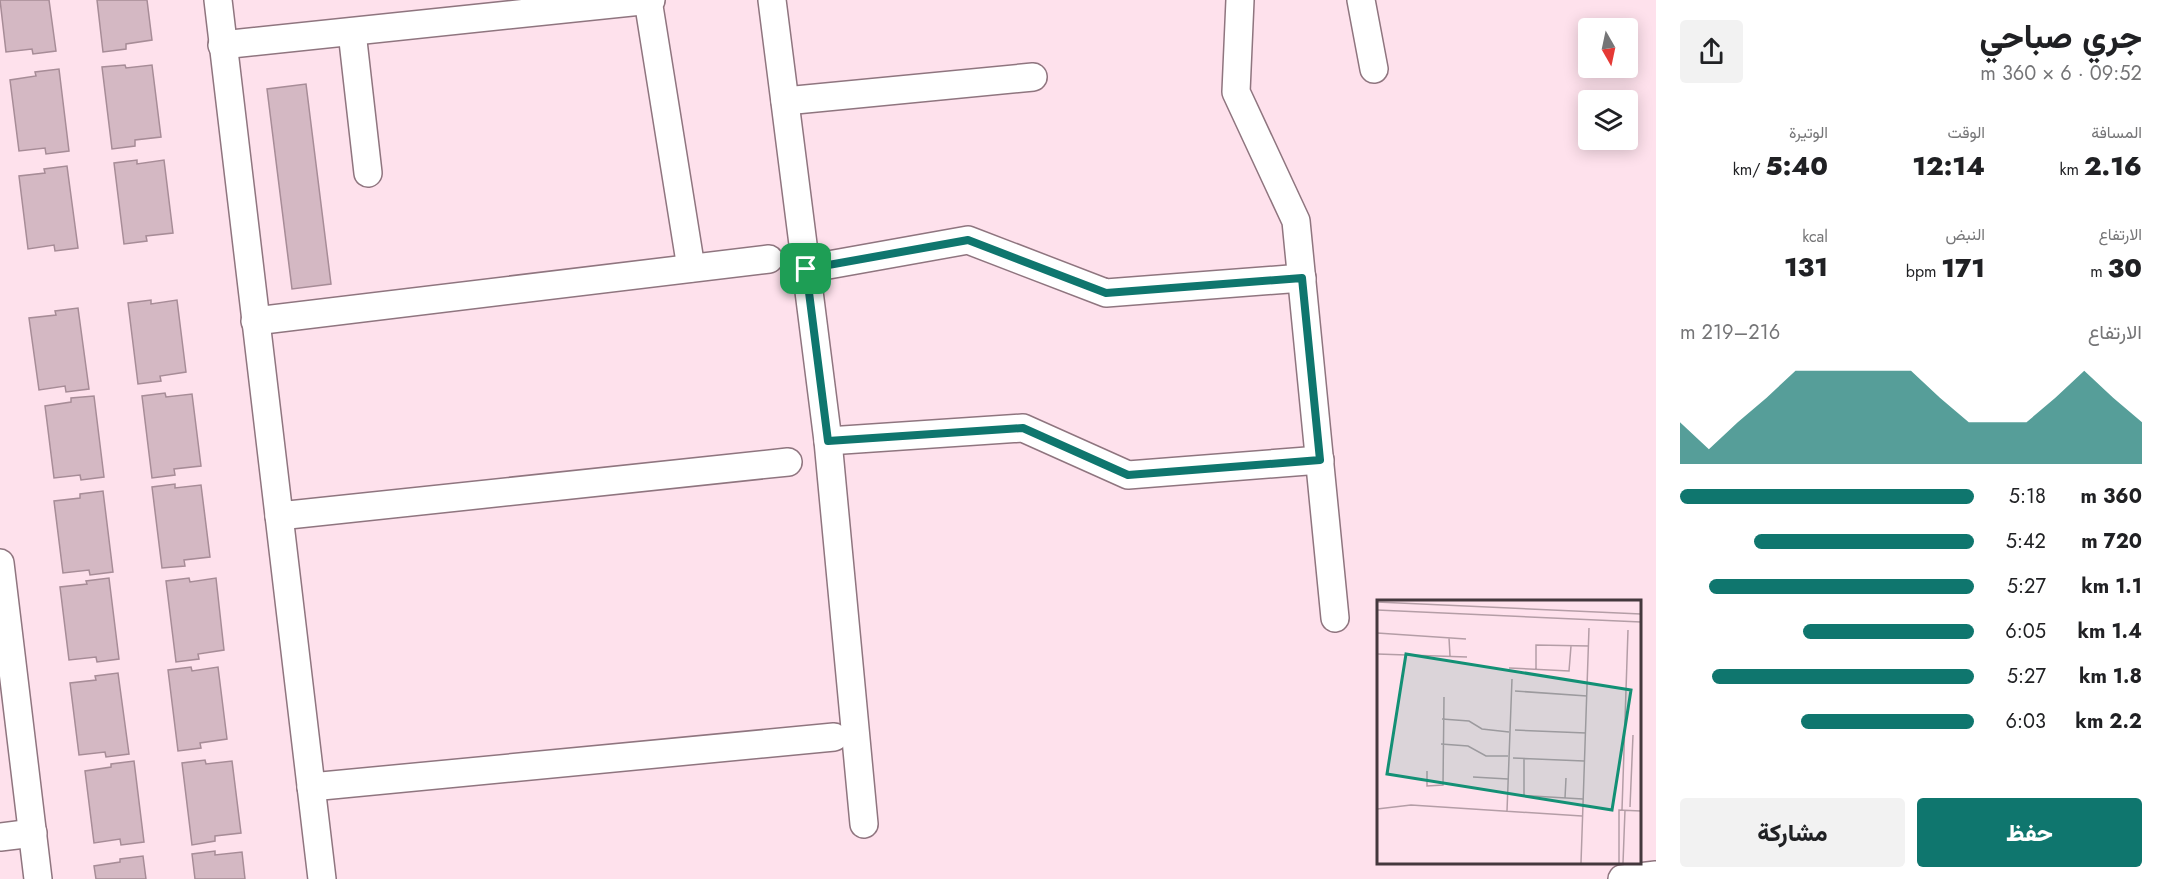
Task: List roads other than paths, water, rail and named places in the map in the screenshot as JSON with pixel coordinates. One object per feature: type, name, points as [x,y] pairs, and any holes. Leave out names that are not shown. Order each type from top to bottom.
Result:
[{"type":"street","points":[[218,0],[322,879]]},
{"type":"street","points":[[222,45],[649,0],[691,268]]},
{"type":"street","points":[[772,0],[828,441],[864,824]]},
{"type":"street","points":[[1240,0],[1236,92],[1296,221],[1335,618]]},
{"type":"street","points":[[1361,0],[1374,69]]},
{"type":"street","points":[[352,32],[368,173]]},
{"type":"street","points":[[785,101],[1033,77]]},
{"type":"street","points":[[806,269],[968,240],[1106,293],[1302,278]]},
{"type":"street","points":[[255,321],[769,259]]},
{"type":"street","points":[[828,441],[1023,428],[1128,475],[1320,460]]},
{"type":"street","points":[[279,516],[788,462]]},
{"type":"street","points":[[0,562],[38,879]]},
{"type":"street","points":[[311,787],[834,737]]},
{"type":"street","points":[[0,837],[33,833]]},
{"type":"street","points":[[1622,879],[1656,875]]}]
